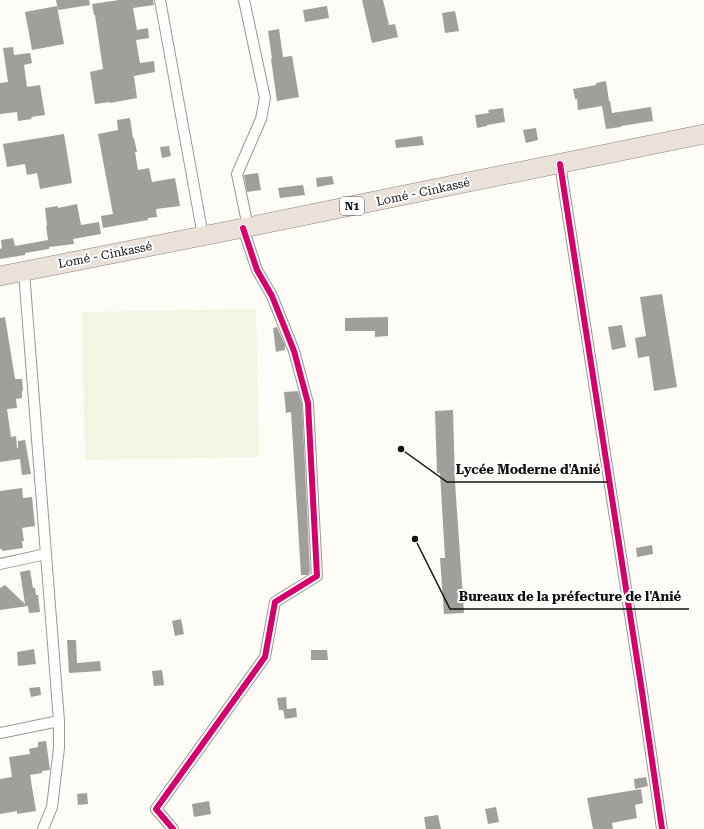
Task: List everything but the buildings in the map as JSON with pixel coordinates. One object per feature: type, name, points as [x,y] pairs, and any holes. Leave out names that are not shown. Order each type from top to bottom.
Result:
[{"type":"highway","name":"Lomé - Cinkassé","points":[[0,276],[246,228],[704,134]]},
{"type":"street","points":[[160,0],[203,236]]},
{"type":"street","points":[[173,829],[156,809],[265,657],[275,602],[317,576],[308,403],[294,351],[272,296],[257,270],[246,228],[237,174],[261,119],[265,98],[244,0]]},
{"type":"street","points":[[560,164],[640,677],[662,829]]},
{"type":"street","points":[[24,272],[59,721],[59,748],[52,807],[43,829]]},
{"type":"street","points":[[0,564],[46,554]]},
{"type":"street","points":[[0,733],[59,721]]},
{"type":"green space","points":[[256,309],[259,457],[85,460],[82,312]]},
{"type":"cycle path","points":[[560,164],[662,829]]},
{"type":"cycle path","points":[[173,829],[156,809],[265,657],[275,602],[317,576],[308,403],[294,351],[272,296],[257,270],[243,228]]},
{"type":"place","name":"Lycée Moderne d'Anié","points":[[401,449]]},
{"type":"place","name":"Bureaux de la préfecture de l'Anié","points":[[415,539]]}]
